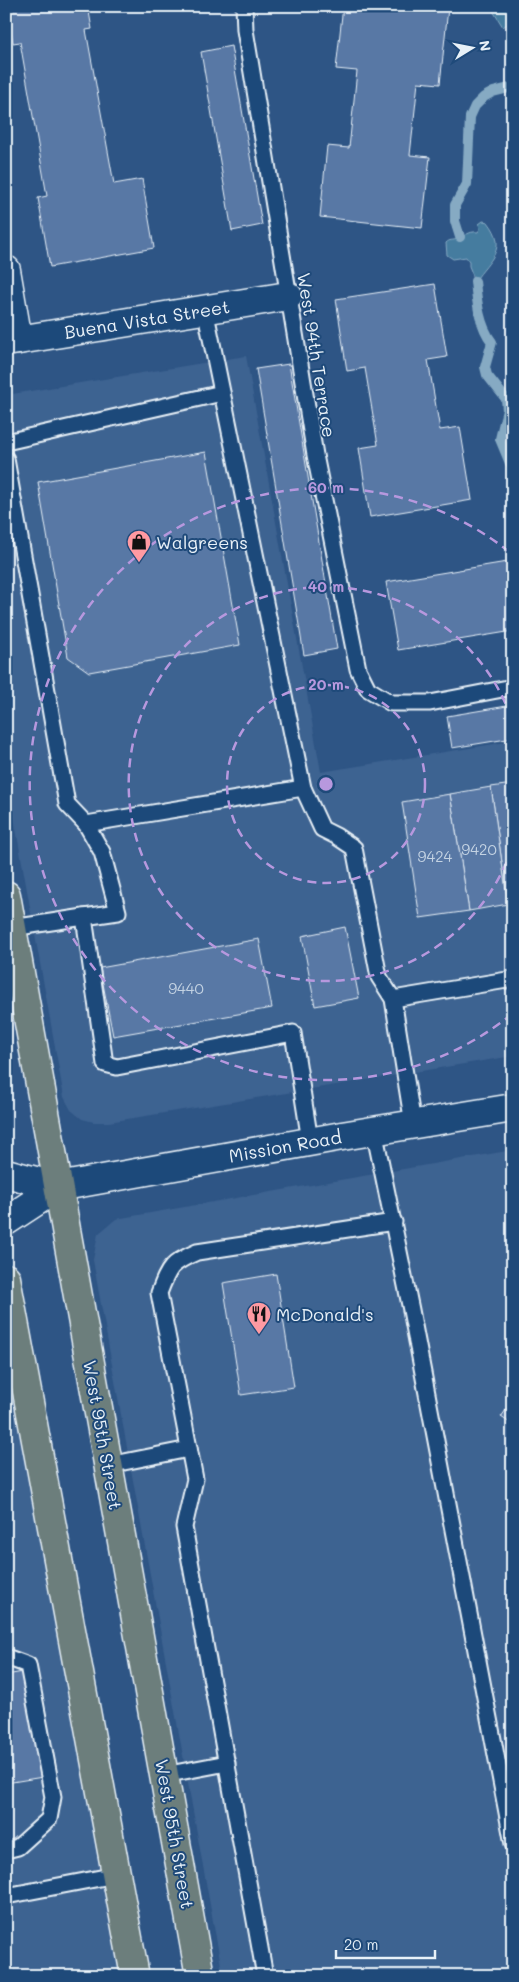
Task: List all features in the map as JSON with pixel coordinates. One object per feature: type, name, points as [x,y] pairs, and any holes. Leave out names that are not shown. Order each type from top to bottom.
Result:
[{"type":"main road","points":[[6,270],[12,341]]},
{"type":"main road","name":"Buena Vista Street","points":[[12,341],[288,296]]},
{"type":"main road","name":"West 95th Street","points":[[6,895],[200,1976]]},
{"type":"main road","name":"Mission Road","points":[[6,1221],[58,1188],[374,1130],[513,1108]]},
{"type":"main road","name":"Mission Road","points":[[6,1173],[58,1188]]},
{"type":"main road","points":[[6,1278],[135,1976]]},
{"type":"lane","name":"West 94th Terrace","points":[[244,6],[245,30],[315,455],[358,669],[368,689],[391,703],[430,703],[513,687]]},
{"type":"lane","points":[[205,309],[304,788],[322,830],[336,836],[354,848],[378,977],[393,999],[413,1124]]},
{"type":"lane","points":[[6,442],[222,393]]},
{"type":"lane","points":[[6,459],[13,534],[67,804],[86,824],[102,852],[118,912],[12,928]]},
{"type":"lane","points":[[86,824],[304,788]]},
{"type":"lane","points":[[84,917],[105,1064],[117,1067],[293,1033],[310,1142]]},
{"type":"lane","points":[[393,999],[513,979]]},
{"type":"lane","points":[[374,1130],[394,1222],[513,1844]]},
{"type":"lane","points":[[265,1976],[184,1527],[195,1479],[159,1293],[168,1270],[178,1259],[197,1252],[394,1222]]},
{"type":"lane","points":[[109,1465],[189,1449]]},
{"type":"lane","points":[[6,1657],[28,1665],[53,1797],[49,1819],[18,1847],[6,1850]]},
{"type":"lane","points":[[164,1775],[227,1763]]},
{"type":"lane","points":[[6,1896],[116,1875]]},
{"type":"shaded area","points":[[490,6],[513,6],[513,20],[503,27]]},
{"type":"shaded area","points":[[483,221],[488,222],[494,231],[497,247],[495,254],[475,281],[466,257],[453,259],[447,255],[446,243],[469,233],[478,232],[480,229],[479,224]]},
{"type":"shaded area","points":[[246,356],[321,772],[513,741],[513,1056],[109,1122],[94,1122],[82,1119],[71,1110],[64,1097],[6,773],[6,395]]},
{"type":"shaded area","points":[[513,1150],[513,1976],[223,1976],[93,1260],[98,1234],[116,1219]]},
{"type":"shaded area","points":[[6,1332],[122,1976],[6,1976]]},
{"type":"building","points":[[7,6],[88,6],[92,29],[86,30],[114,184],[142,179],[154,248],[50,267],[38,198],[47,196],[20,42],[13,43]]},
{"type":"building","points":[[343,6],[448,8],[440,84],[418,82],[410,155],[430,157],[422,228],[320,217],[327,146],[349,148],[357,71],[336,69]]},
{"type":"building","points":[[231,46],[262,225],[232,231],[201,52]]},
{"type":"building","points":[[435,284],[447,357],[428,360],[440,430],[460,427],[472,500],[370,517],[359,448],[378,445],[365,368],[347,371],[336,299]]},
{"type":"building","points":[[289,364],[337,649],[304,655],[256,369]]},
{"type":"building","name":"Walgreens","points":[[206,452],[240,645],[89,672],[68,657],[38,482]]},
{"type":"building","points":[[513,561],[513,631],[398,650],[386,582]]},
{"type":"building","points":[[513,705],[513,738],[452,748],[447,716]]},
{"type":"building","points":[[513,784],[513,903],[508,904],[491,787]]},
{"type":"building","points":[[491,787],[508,904],[469,911],[450,794]]},
{"type":"building","points":[[450,794],[469,911],[420,918],[402,802]]},
{"type":"building","points":[[345,927],[359,998],[315,1006],[302,936]]},
{"type":"building","points":[[259,939],[272,1008],[113,1036],[100,968]]},
{"type":"building","name":"McDonald's","points":[[276,1274],[294,1387],[241,1395],[223,1283]]},
{"type":"building","points":[[513,1400],[513,1425],[501,1417]]},
{"type":"building","points":[[29,1671],[49,1776],[6,1783],[6,1675]]},
{"type":"waterway","points":[[460,237],[455,221],[455,205],[467,184],[470,117],[475,106],[484,97],[493,92],[513,87]]},
{"type":"waterway","points":[[475,281],[481,321],[492,342],[485,367],[487,375],[506,399],[507,410],[500,439],[510,463]]},
{"type":"place","name":"Walgreens","points":[[139,563]]},
{"type":"place","name":"McDonald's","points":[[259,1335]]}]
